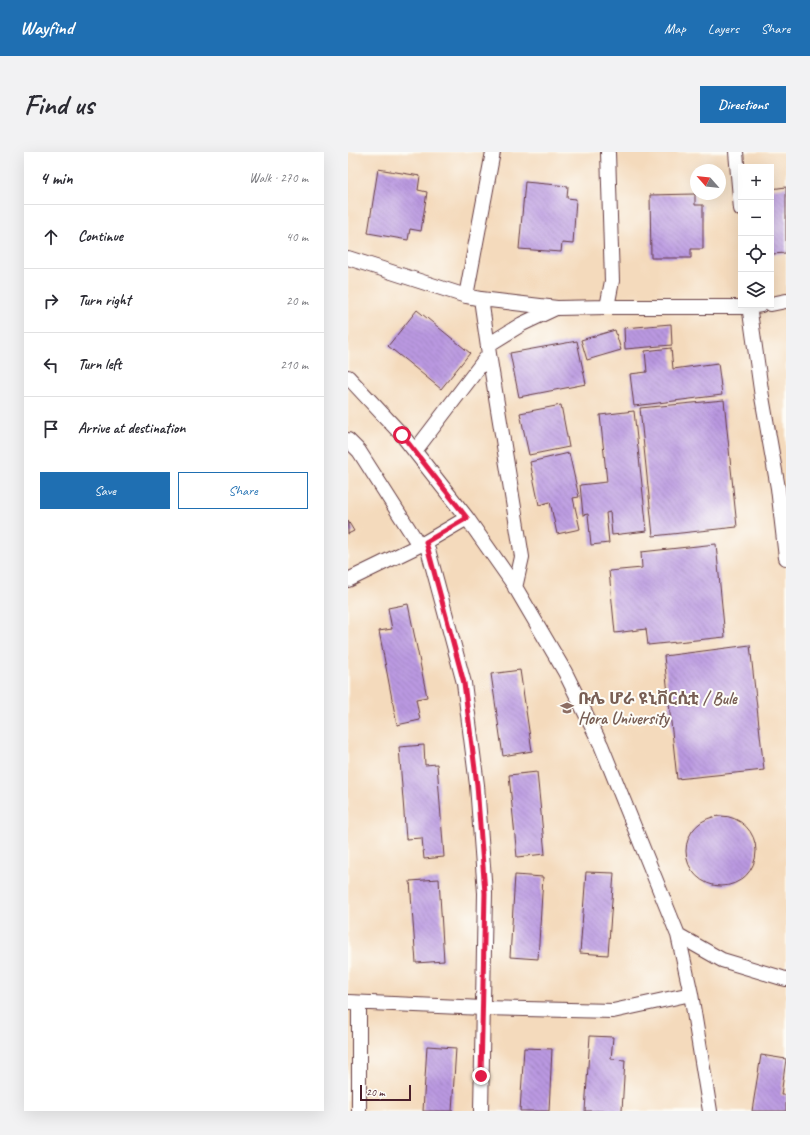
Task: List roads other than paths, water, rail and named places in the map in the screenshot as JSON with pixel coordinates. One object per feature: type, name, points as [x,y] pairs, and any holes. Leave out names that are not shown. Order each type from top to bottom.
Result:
[{"type":"street","points":[[466,296],[492,152]]},
{"type":"street","points":[[607,307],[612,281],[608,152]]},
{"type":"street","points":[[736,152],[740,200]]},
{"type":"street","points":[[348,258],[466,296],[481,299],[557,308],[738,306]]},
{"type":"street","points":[[481,299],[522,557],[516,588]]},
{"type":"street","points":[[774,303],[786,301]]},
{"type":"street","points":[[415,451],[489,350],[522,324],[557,308]]},
{"type":"street","points":[[753,308],[762,397],[782,488],[786,558]]},
{"type":"street","points":[[348,377],[402,435],[467,518],[516,588],[565,672],[601,745],[678,935],[691,994],[710,1111]]},
{"type":"street","points":[[348,440],[359,451],[422,544],[464,683],[477,785],[485,893],[481,1111]]},
{"type":"street","points":[[348,580],[422,544],[467,518]]},
{"type":"street","points":[[678,935],[722,960],[786,979]]},
{"type":"street","points":[[359,1111],[353,1003],[613,1011],[691,994]]},
{"type":"place","name":"ቡሌ ሆራ ዩኒቨርሲቲ / Bule Hora University","points":[[567,708]]}]
